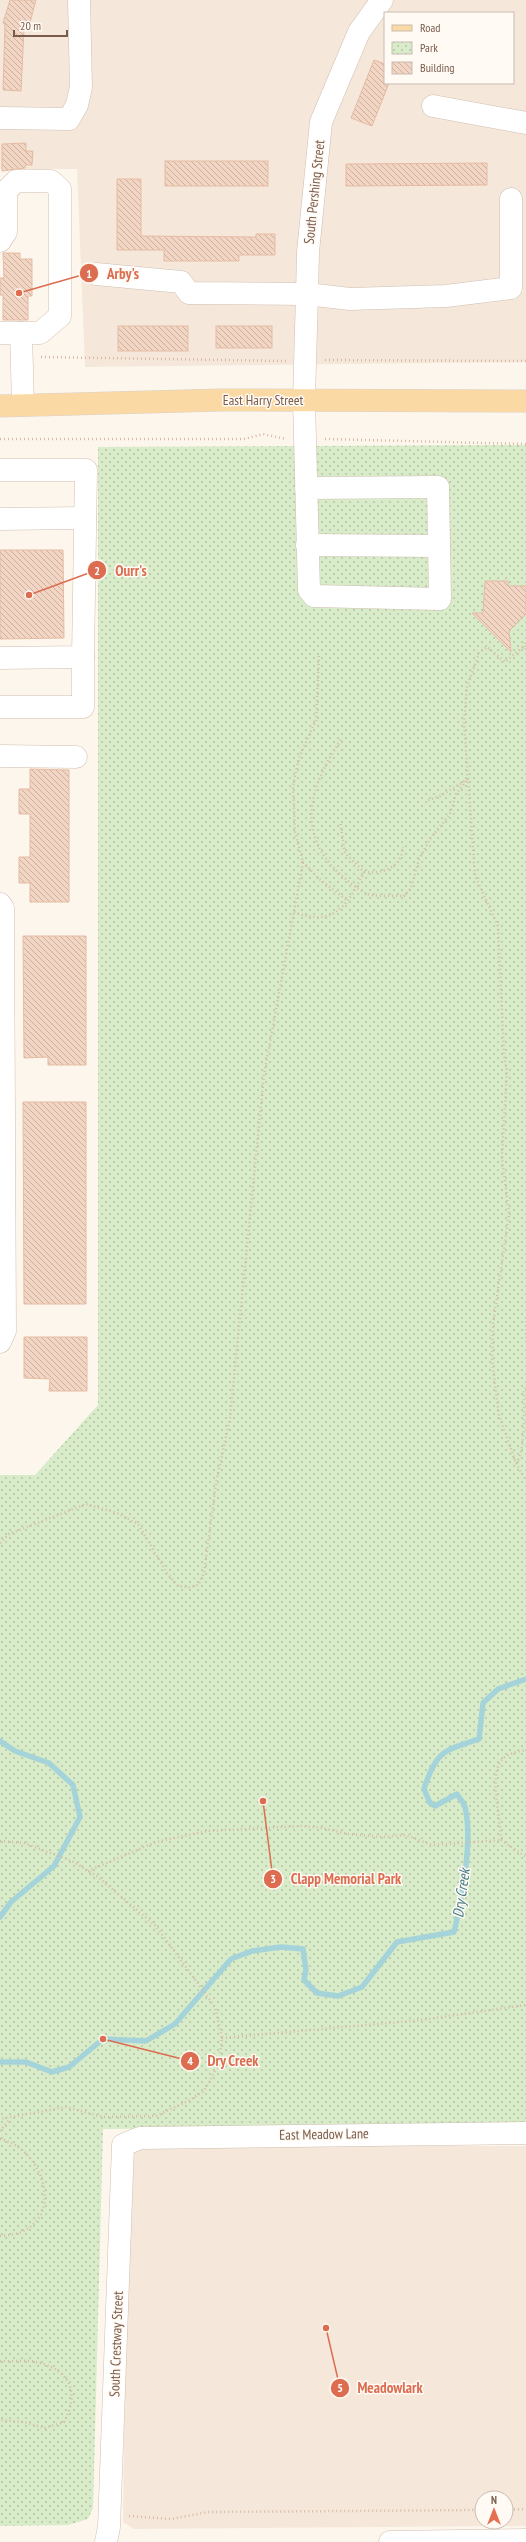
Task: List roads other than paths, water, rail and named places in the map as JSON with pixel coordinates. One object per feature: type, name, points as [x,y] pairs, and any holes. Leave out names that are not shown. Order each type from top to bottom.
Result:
[{"type":"main road","name":"East Harry Street","points":[[0,406],[304,400],[526,401]]},
{"type":"street","points":[[0,118],[69,119],[77,105],[81,87],[79,0]]},
{"type":"street","name":"South Pershing Street","points":[[382,0],[359,32],[321,122],[308,252],[305,360],[304,400],[309,590],[312,595],[440,599],[439,546]]},
{"type":"street","points":[[433,106],[526,122]]},
{"type":"street","points":[[0,241],[6,232],[6,191],[16,181],[51,181],[60,189],[60,316],[40,333],[11,333],[22,357],[22,405]]},
{"type":"street","points":[[96,274],[180,282],[189,293],[307,294],[350,299],[446,296],[511,288],[512,199]]},
{"type":"street","points":[[0,470],[86,470],[83,707],[0,707]]},
{"type":"street","points":[[306,488],[438,487],[439,546],[307,545]]},
{"type":"street","points":[[0,519],[85,518]]},
{"type":"street","points":[[0,658],[83,657]]},
{"type":"street","points":[[0,756],[76,756]]},
{"type":"street","points":[[0,904],[3,908],[4,1315],[4,1331],[0,1342]]},
{"type":"street","name":"East Meadow Lane","points":[[123,2145],[140,2138],[526,2132]]},
{"type":"street","name":"South Crestway Street","points":[[106,2542],[109,2527],[123,2145]]},
{"type":"street","points":[[390,2542],[526,2540]]},
{"type":"waterway","name":"Dry Creek","points":[[0,2062],[26,2062],[52,2072],[69,2067],[103,2039],[146,2041],[175,2024],[231,1959],[252,1951],[281,1947],[303,1949],[306,1970],[304,1980],[317,1993],[338,1996],[362,1987],[397,1942],[454,1932],[466,1870],[468,1836],[465,1807],[464,1803],[457,1794],[435,1806],[430,1803],[424,1789],[428,1776],[442,1754],[479,1739],[483,1703],[498,1689],[526,1679]]},
{"type":"waterway","name":"Dry Creek","points":[[0,1741],[15,1751],[49,1763],[73,1785],[80,1817],[54,1866],[11,1902],[0,1917]]},
{"type":"place","name":"Arby's","points":[[19,293]]},
{"type":"place","name":"Ourr's","points":[[29,595]]},
{"type":"place","name":"Clapp Memorial Park","points":[[263,1801]]},
{"type":"place","name":"Dry Creek","points":[[103,2039]]},
{"type":"place","name":"Meadowlark","points":[[326,2328]]}]
